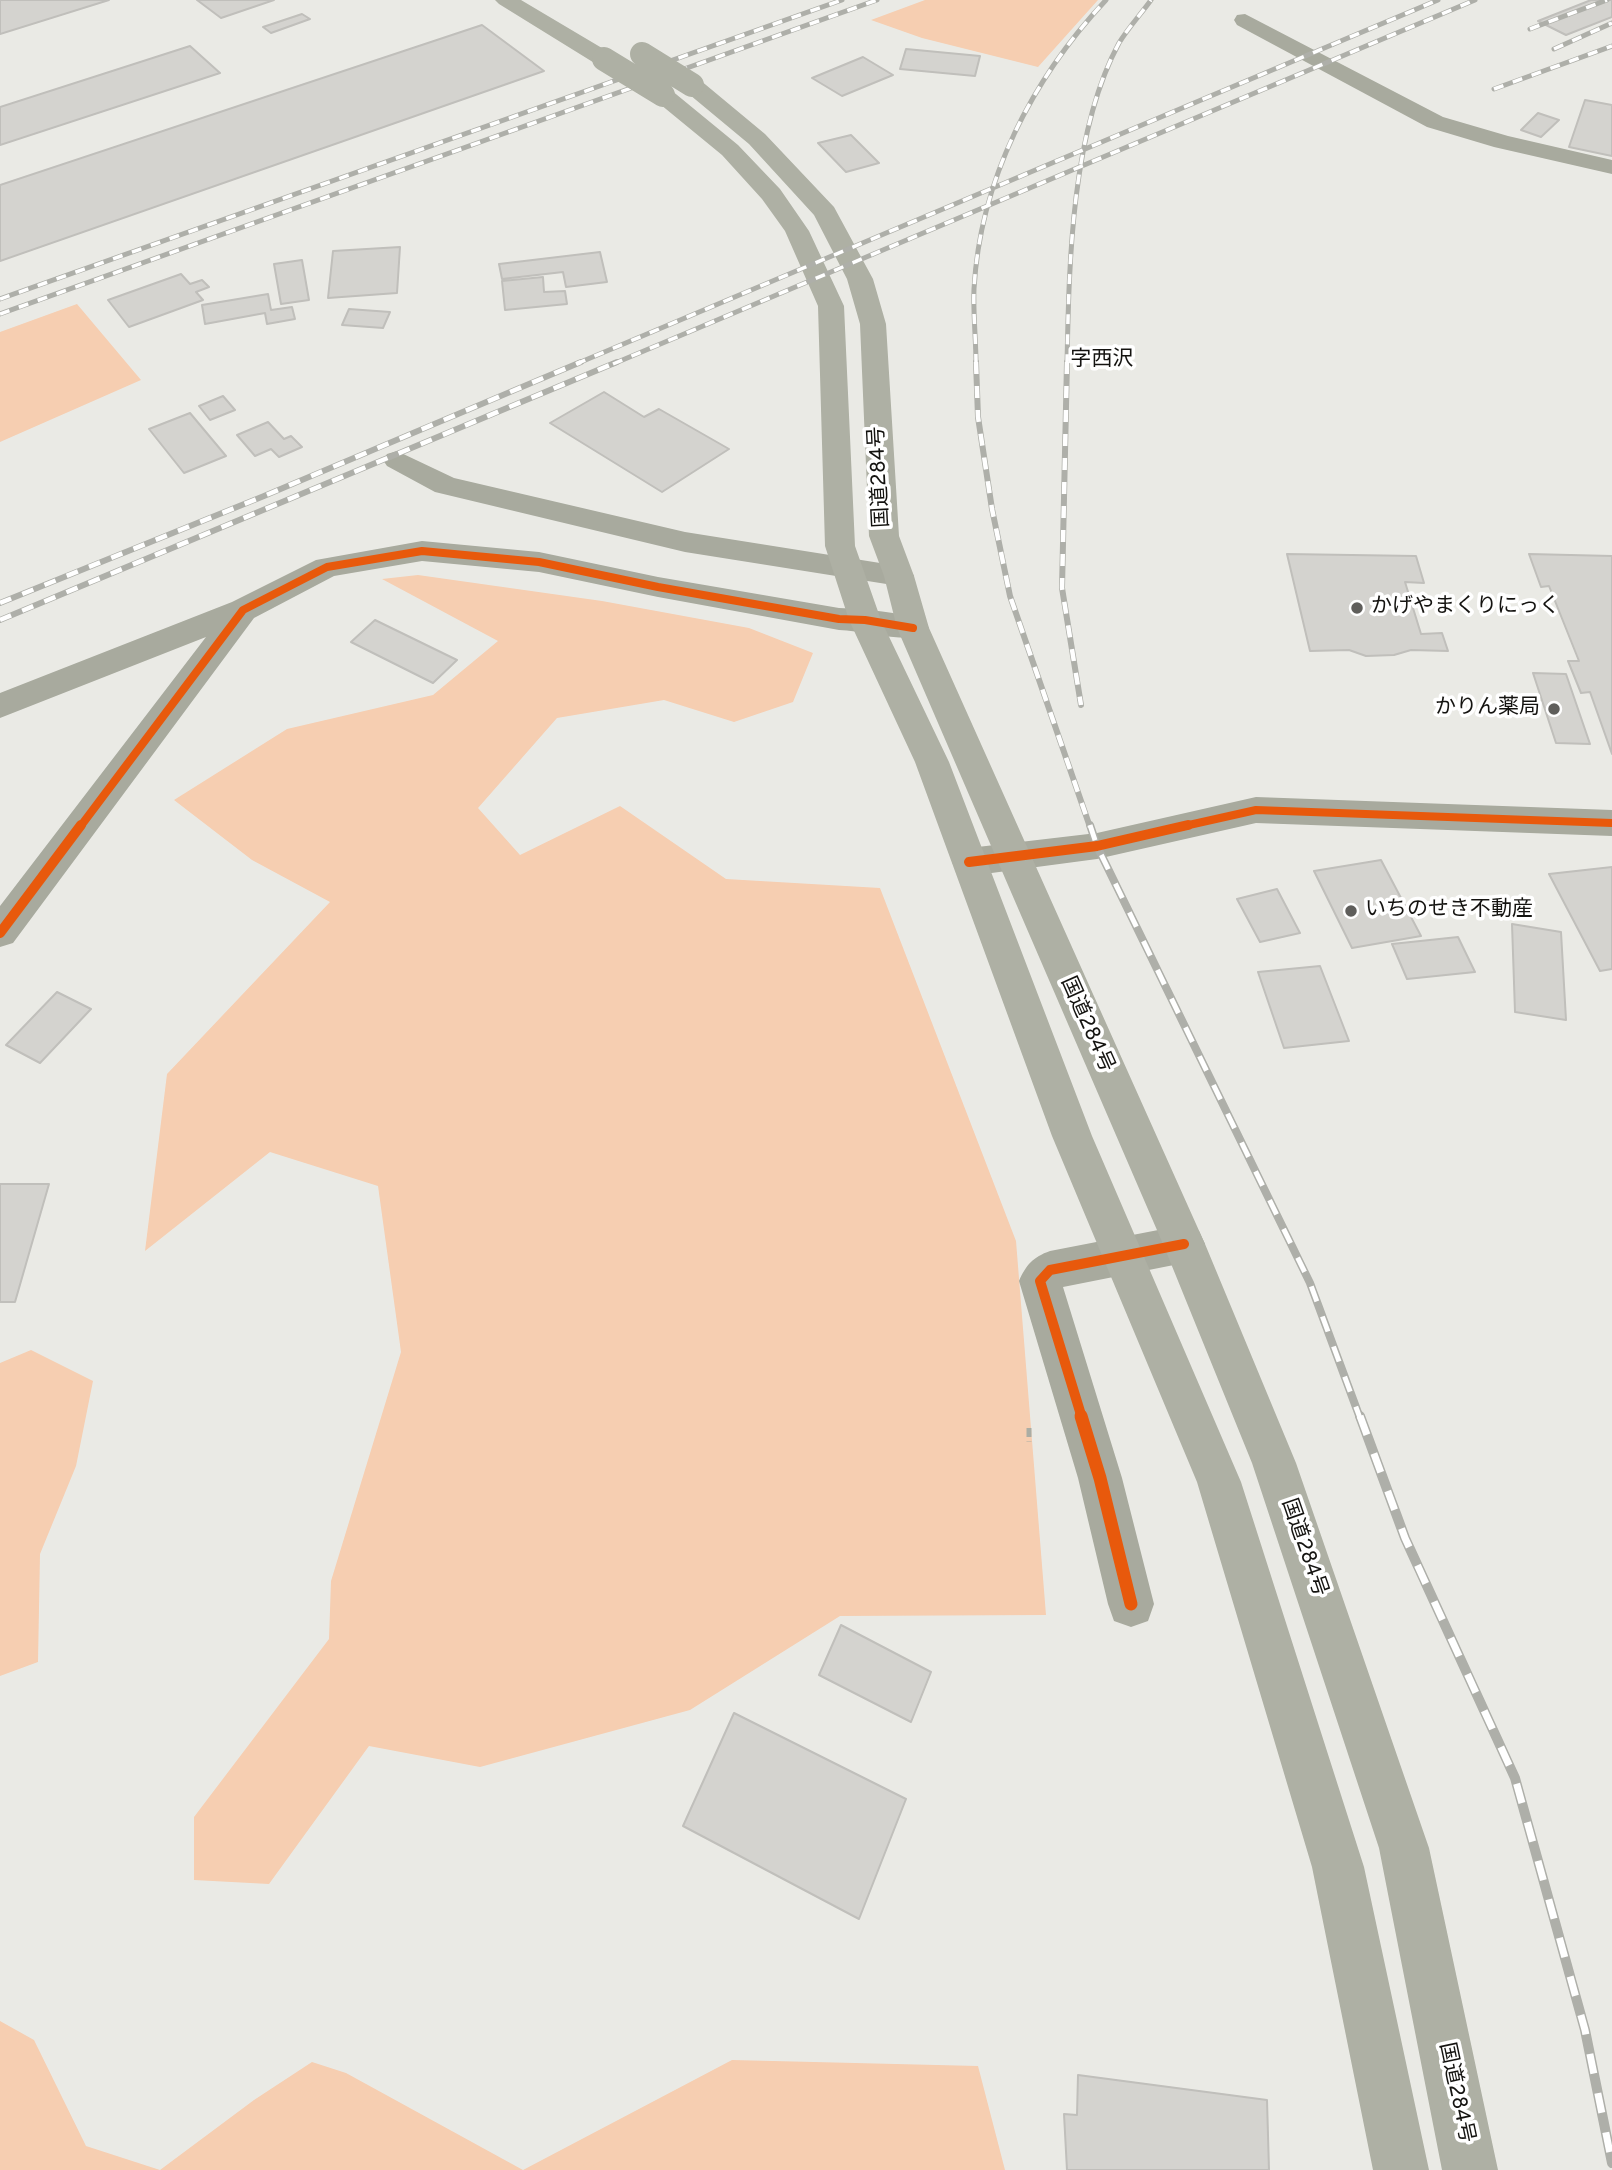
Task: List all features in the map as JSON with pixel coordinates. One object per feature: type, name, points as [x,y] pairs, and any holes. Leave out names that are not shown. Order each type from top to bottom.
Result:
[{"type":"highway","name":"国道284号","points":[[506,0],[663,96],[730,150],[771,194],[797,231],[831,306],[840,546],[846,568],[865,620],[932,762],[1072,1136],[1219,1482],[1334,1854],[1401,2170]]},
{"type":"highway","name":"国道284号","points":[[628,45],[692,85],[757,139],[824,212],[860,279],[873,324],[884,536],[899,576],[913,628],[1184,1244],[1274,1462],[1404,1848],[1470,2170]]},
{"type":"street","points":[[1245,20],[1435,122],[1502,142],[1612,167]]},
{"type":"street","points":[[397,460],[445,485],[685,542],[899,576]]},
{"type":"street","points":[[0,706],[243,610],[327,567],[422,551],[540,562],[839,619],[865,620],[913,628]]},
{"type":"street","points":[[0,933],[243,610]]},
{"type":"street","points":[[968,862],[1097,846],[1256,810],[1612,823]]},
{"type":"street","points":[[1131,1604],[1100,1478],[1040,1281],[1050,1270],[1184,1244]]},
{"type":"shaded area","points":[[925,0],[1098,0],[1038,67],[922,38],[871,20]]},
{"type":"shaded area","points":[[77,304],[141,380],[0,442],[0,332]]},
{"type":"shaded area","points":[[418,575],[602,601],[749,628],[813,653],[793,702],[734,722],[664,700],[557,718],[478,808],[520,855],[620,806],[726,879],[880,888],[1016,1241],[1046,1615],[840,1616],[690,1710],[480,1767],[369,1746],[269,1884],[194,1880],[194,1817],[329,1639],[331,1581],[401,1352],[378,1186],[270,1152],[145,1251],[167,1074],[330,902],[252,860],[174,800],[287,729],[433,695],[498,641],[382,579]]},
{"type":"shaded area","points":[[31,1350],[93,1381],[76,1466],[40,1554],[38,1662],[0,1676],[0,1363]]},
{"type":"shaded area","points":[[0,2021],[34,2040],[86,2146],[160,2170],[0,2170]]},
{"type":"shaded area","points":[[732,2060],[978,2066],[1005,2170],[523,2170]]},
{"type":"shaded area","points":[[312,2062],[346,2073],[523,2170],[160,2170],[254,2100]]},
{"type":"building","points":[[0,0],[109,0],[0,34]]},
{"type":"building","points":[[197,0],[274,0],[221,18]]},
{"type":"building","points":[[1591,0],[1612,0],[1612,17],[1566,35],[1538,21]]},
{"type":"building","points":[[302,14],[310,19],[271,33],[263,27]]},
{"type":"building","points":[[482,25],[544,71],[0,261],[0,185]]},
{"type":"building","points":[[190,46],[220,73],[0,145],[0,107]]},
{"type":"building","points":[[906,49],[980,56],[975,76],[900,69]]},
{"type":"building","points":[[863,57],[893,75],[842,96],[812,78]]},
{"type":"building","points":[[1585,100],[1612,105],[1612,156],[1569,147]]},
{"type":"building","points":[[1538,113],[1559,120],[1541,137],[1521,130]]},
{"type":"building","points":[[851,135],[879,163],[846,172],[818,143]]},
{"type":"building","points":[[400,247],[397,293],[328,298],[333,251]]},
{"type":"building","points":[[600,252],[607,282],[566,287],[563,272],[502,279],[499,264]]},
{"type":"building","points":[[302,260],[309,300],[281,304],[274,264]]},
{"type":"building","points":[[181,274],[190,284],[202,280],[209,287],[196,292],[203,300],[129,327],[108,300]]},
{"type":"building","points":[[543,277],[544,292],[565,291],[567,304],[505,310],[502,281]]},
{"type":"building","points":[[268,294],[271,310],[292,307],[295,319],[267,324],[265,313],[205,324],[202,305]]},
{"type":"building","points":[[349,309],[390,312],[383,328],[342,325]]},
{"type":"building","points":[[604,392],[644,417],[659,409],[729,449],[662,492],[550,423]]},
{"type":"building","points":[[223,396],[235,410],[210,420],[199,406]]},
{"type":"building","points":[[190,413],[226,456],[184,473],[149,429]]},
{"type":"building","points":[[268,422],[284,439],[291,436],[302,447],[279,457],[271,449],[255,456],[237,435]]},
{"type":"building","name":"かげやまくりにっく","points":[[1287,554],[1416,556],[1424,583],[1405,582],[1421,634],[1442,633],[1448,651],[1411,650],[1394,655],[1366,656],[1349,650],[1310,651]]},
{"type":"building","points":[[1529,554],[1612,556],[1612,754],[1590,692],[1581,693],[1568,661],[1579,661],[1549,586],[1541,587]]},
{"type":"building","points":[[375,620],[457,660],[433,683],[351,642]]},
{"type":"building","points":[[1533,673],[1566,674],[1590,744],[1556,743]]},
{"type":"building","points":[[1381,860],[1421,936],[1352,948],[1314,871]]},
{"type":"building","points":[[1612,867],[1612,969],[1600,971],[1549,874]]},
{"type":"building","points":[[1277,889],[1300,933],[1260,942],[1237,899]]},
{"type":"building","points":[[1512,924],[1561,932],[1566,1020],[1515,1012]]},
{"type":"building","points":[[1458,937],[1475,972],[1407,979],[1392,944]]},
{"type":"building","points":[[1320,966],[1349,1041],[1284,1048],[1258,972]]},
{"type":"building","points":[[57,992],[91,1009],[40,1063],[6,1045]]},
{"type":"building","points":[[0,1184],[49,1184],[15,1302],[0,1302]]},
{"type":"building","points":[[841,1625],[931,1672],[911,1722],[819,1675]]},
{"type":"building","points":[[734,1713],[906,1799],[859,1919],[683,1826]]},
{"type":"building","points":[[1078,2075],[1267,2100],[1269,2170],[1067,2170],[1064,2114],[1077,2115]]},
{"type":"railway","points":[[0,299],[842,0]]},
{"type":"railway","points":[[0,314],[877,0]]},
{"type":"railway","points":[[994,188],[1014,133],[1033,97],[1079,31],[1106,0]]},
{"type":"railway","points":[[1084,150],[1103,78],[1119,43],[1151,0]]},
{"type":"railway","points":[[1084,150],[1438,0]]},
{"type":"railway","points":[[1081,166],[1475,0]]},
{"type":"railway","points":[[1530,29],[1607,0]]},
{"type":"railway","points":[[1554,49],[1612,23]]},
{"type":"railway","points":[[1494,89],[1612,46]]},
{"type":"railway","points":[[994,188],[1084,150]]},
{"type":"railway","points":[[1081,166],[1084,150]]},
{"type":"railway","points":[[988,206],[1081,166]]},
{"type":"railway","points":[[1067,364],[1072,242],[1081,166]]},
{"type":"railway","points":[[576,364],[994,188]]},
{"type":"railway","points":[[988,206],[994,188]]},
{"type":"railway","points":[[613,364],[988,206]]},
{"type":"railway","points":[[976,364],[974,289],[978,249],[988,206]]},
{"type":"railway","points":[[0,603],[264,496],[581,362]]},
{"type":"railway","points":[[0,620],[617,362]]},
{"type":"railway","points":[[976,362],[978,417],[992,509],[1010,596],[1090,827]]},
{"type":"railway","points":[[1067,362],[1062,588],[1081,705]]},
{"type":"railway","points":[[1090,825],[1097,846],[1310,1283],[1360,1418]]},
{"type":"railway","points":[[1360,1416],[1405,1538],[1515,1778],[1585,2030],[1612,2163]]},
{"type":"cycle path","points":[[0,933],[243,610],[327,567],[422,551],[539,562],[658,587],[839,619],[865,620],[913,628]]},
{"type":"cycle path","points":[[969,862],[1097,846],[1256,810],[1612,823]]},
{"type":"cycle path","points":[[1131,1604],[1100,1478],[1040,1281],[1050,1270],[1184,1244]]},
{"type":"place","name":"かげやまくりにっく","points":[[1357,608]]},
{"type":"place","name":"かりん薬局","points":[[1554,709]]},
{"type":"place","name":"いちのせき不動産","points":[[1351,911]]},
{"type":"district","name":"字西沢","points":[[1102,361]]}]
